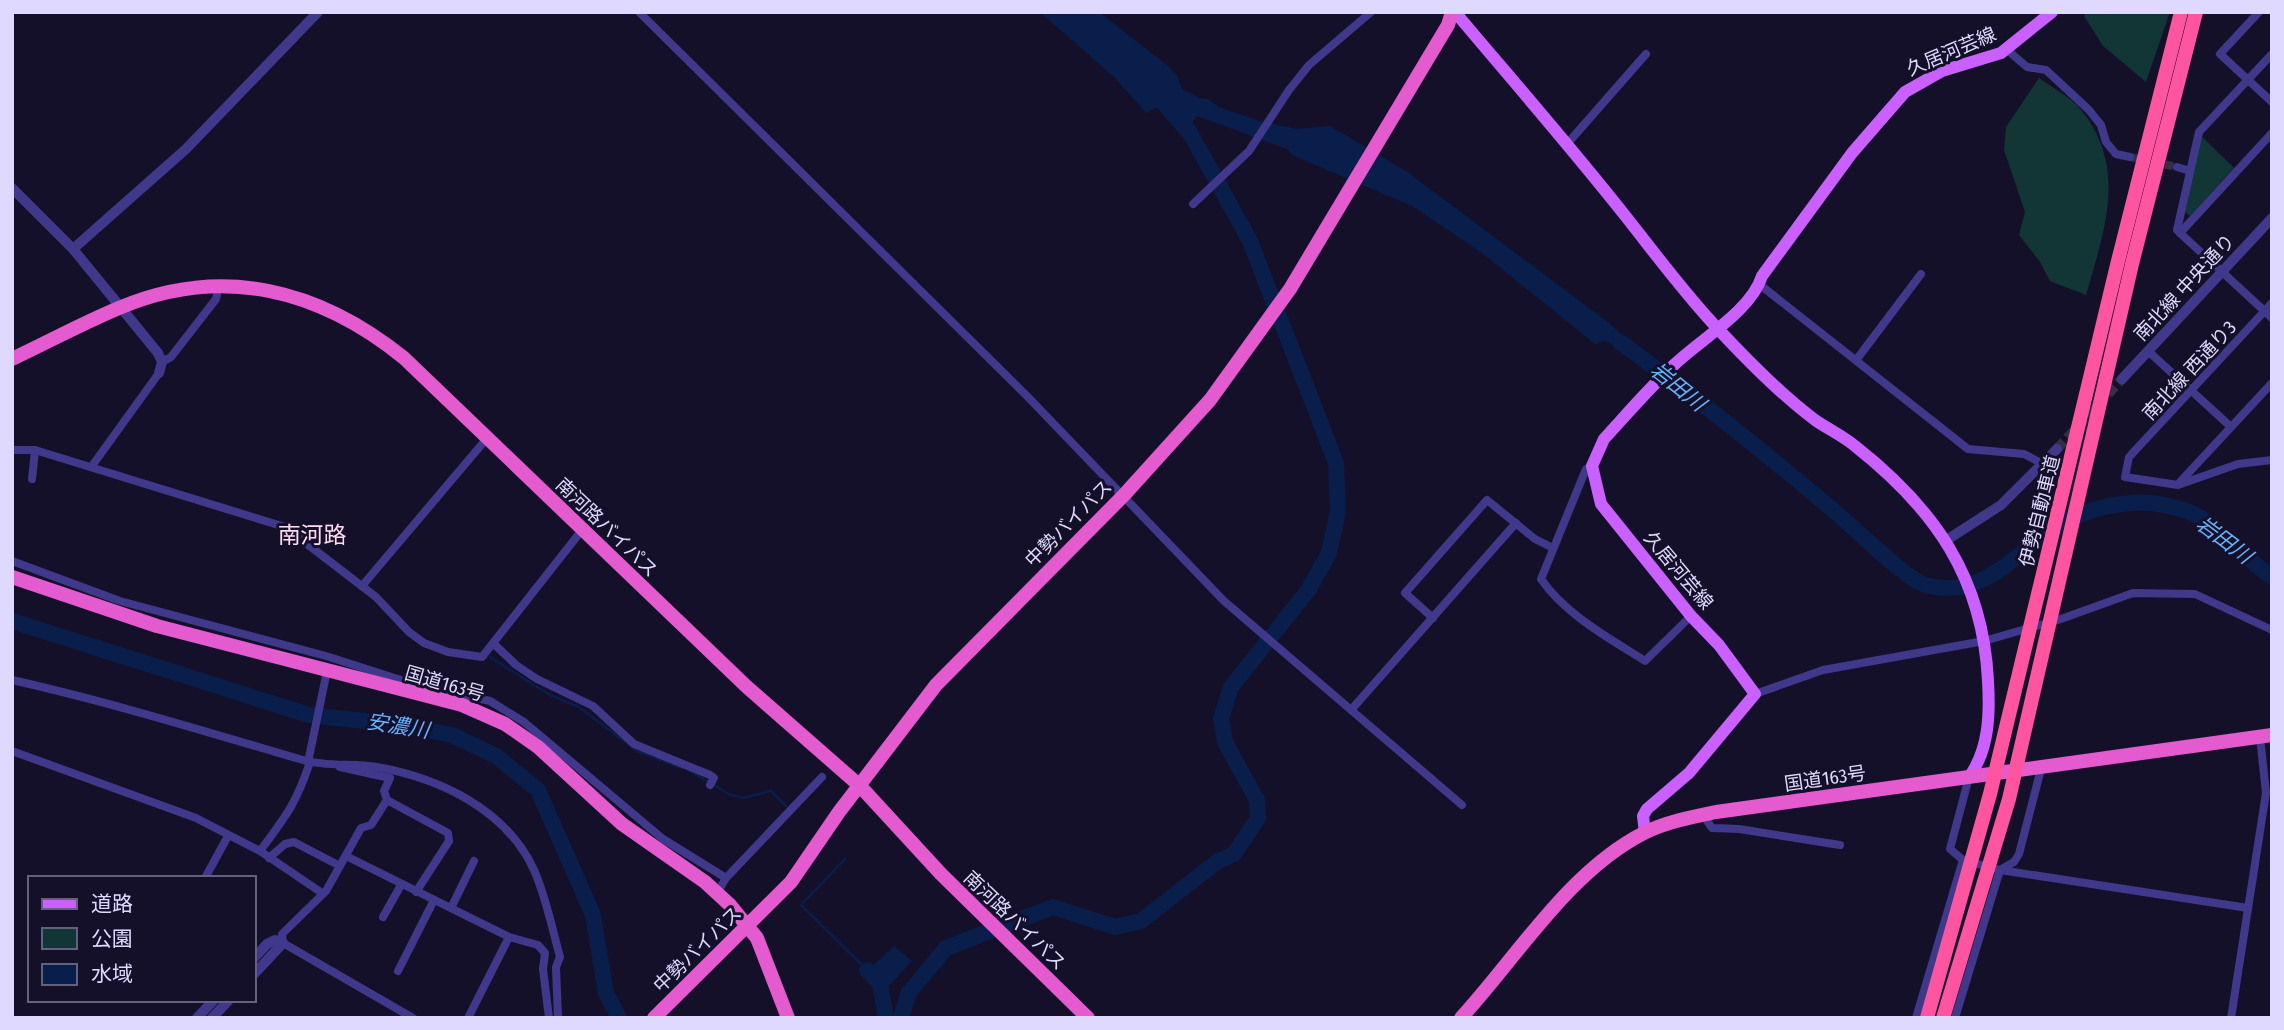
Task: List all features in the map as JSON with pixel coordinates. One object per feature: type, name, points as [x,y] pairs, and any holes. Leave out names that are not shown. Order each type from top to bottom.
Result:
[{"type":"highway","name":"中勢バイパス","points":[[654,1018],[792,882],[936,685],[1124,495],[1210,400],[1255,341],[1334,219],[1448,25],[1453,12]]},
{"type":"highway","name":"伊勢自動車道","points":[[1943,1018],[2009,799],[2075,477],[2181,12]]},
{"type":"highway","name":"伊勢自動車道","points":[[1927,1018],[2075,477],[2196,12]]},
{"type":"highway","name":"南河路バイパス","points":[[12,359],[121,307],[180,290],[219,285],[254,288],[303,299],[353,320],[404,358],[747,687],[860,786],[976,909],[1088,1018]]},
{"type":"highway","name":"国道163号","points":[[12,577],[157,626],[326,676],[462,705],[505,724],[538,747],[640,839],[717,893],[757,938],[788,1018]]},
{"type":"highway","name":"国道163号","points":[[1464,1017],[1591,869],[1645,832],[1703,815],[2266,736]]},
{"type":"main road","points":[[1453,12],[1567,144],[1717,328],[1815,420],[1854,445],[1898,483],[1926,513],[1954,553],[1973,595],[1983,636],[1989,692],[1987,729],[1980,760],[1969,778]]},
{"type":"main road","name":"久居河芸線","points":[[1755,694],[1719,645],[1691,617],[1608,513],[1596,490],[1592,467],[1604,439],[1675,363],[1717,328],[1759,284],[1762,275],[1852,153],[1905,92],[1942,71],[2006,49],[2052,12]]},
{"type":"main road","points":[[1645,832],[1643,816],[1647,809],[1689,773],[1755,694]]},
{"type":"street","points":[[73,249],[186,149],[318,12]]},
{"type":"street","points":[[639,12],[1124,495],[1224,601],[1462,806]]},
{"type":"street","points":[[1192,204],[1233,169],[1252,148],[1309,65],[1371,12]]},
{"type":"street","points":[[2259,12],[2220,54],[2272,102]]},
{"type":"street","points":[[2006,49],[2027,67],[2046,70],[2089,110],[2101,125],[2106,142],[2116,154],[2130,157]]},
{"type":"street","points":[[1567,144],[1646,54]]},
{"type":"street","points":[[2272,54],[2199,132],[2177,230],[2272,318]]},
{"type":"street","points":[[2180,233],[2272,134]]},
{"type":"street","points":[[2177,167],[2190,171]]},
{"type":"street","points":[[12,188],[73,249],[158,353],[162,362],[159,373],[92,466]]},
{"type":"street","name":"南北線 中央通り","points":[[2122,379],[2272,218]]},
{"type":"street","points":[[1857,359],[1922,274]]},
{"type":"street","points":[[1759,284],[1968,449],[2024,454],[2043,464]]},
{"type":"street","points":[[162,362],[171,357],[216,299],[219,285]]},
{"type":"street","name":"南北線 西通り3","points":[[2178,485],[2125,477],[2129,457],[2272,303]]},
{"type":"street","points":[[2148,351],[2231,427]]},
{"type":"street","points":[[2178,485],[2272,383]]},
{"type":"street","points":[[362,586],[488,437]]},
{"type":"street","points":[[1945,541],[2001,505],[2057,449]]},
{"type":"street","points":[[12,450],[35,450],[92,466],[285,527],[362,586],[409,632],[431,646],[482,657],[582,530]]},
{"type":"street","points":[[32,480],[35,450]]},
{"type":"street","points":[[2178,485],[2238,464],[2272,460]]},
{"type":"street","points":[[1592,467],[1586,469],[1541,579],[1549,591],[1605,637],[1645,661],[1691,617]]},
{"type":"street","points":[[1433,618],[1405,593],[1488,500],[1553,548]]},
{"type":"street","points":[[1351,710],[1516,523]]},
{"type":"street","points":[[12,561],[120,601],[326,656],[404,681],[490,701],[534,730],[663,839],[726,878]]},
{"type":"street","points":[[1755,694],[1807,675],[1848,664],[2061,618],[2133,593],[2195,594],[2272,630]]},
{"type":"street","points":[[494,644],[516,665],[537,679],[593,706],[634,744],[712,782]]},
{"type":"street","points":[[260,851],[290,814],[304,784],[326,676]]},
{"type":"street","points":[[12,680],[119,707],[309,761],[390,778],[384,792],[387,800],[448,833],[449,841],[416,892]]},
{"type":"street","points":[[2231,1018],[2266,793],[2266,736]]},
{"type":"street","points":[[12,751],[196,818],[260,851],[322,892]]},
{"type":"street","points":[[326,764],[374,766],[427,779],[463,796],[509,835],[526,856],[537,876],[560,957],[556,967],[558,1018]]},
{"type":"street","points":[[1955,1018],[2000,870],[2014,862],[2019,854],[2041,769]]},
{"type":"street","points":[[717,893],[726,878],[822,777]]},
{"type":"street","points":[[1969,778],[1950,849],[1963,860],[2000,870],[2248,908]]},
{"type":"street","points":[[256,972],[283,943],[282,934],[322,892],[362,828],[371,825],[387,800]]},
{"type":"street","points":[[1703,815],[1712,828],[1739,829],[1840,845]]},
{"type":"street","points":[[206,876],[228,836]]},
{"type":"street","points":[[269,858],[285,844],[294,842],[340,866]]},
{"type":"street","points":[[346,856],[509,937],[538,944],[545,953],[543,969],[549,1018]]},
{"type":"street","points":[[1916,1018],[1963,860]]},
{"type":"street","points":[[451,908],[474,861]]},
{"type":"street","points":[[383,916],[401,885]]},
{"type":"street","points":[[398,971],[434,900]]},
{"type":"street","points":[[468,1018],[509,937]]},
{"type":"street","points":[[256,956],[275,940],[283,943],[413,1018]]},
{"type":"street","points":[[197,1018],[212,1002]]},
{"type":"street","points":[[212,1018],[227,1002]]},
{"type":"green space","points":[[2086,12],[2170,12],[2146,82],[2103,46],[2084,16]]},
{"type":"green space","points":[[2039,78],[2078,106],[2096,133],[2105,155],[2108,201],[2105,224],[2086,295],[2050,281],[2040,262],[2019,235],[2025,212],[2004,150],[2006,127]]},
{"type":"green space","points":[[2201,136],[2234,168],[2190,216],[2185,212]]},
{"type":"water","points":[[1040,12],[1099,12],[1168,66],[1177,75],[1182,89],[1199,98],[1208,99],[1219,107],[1260,121],[1297,129],[1330,126],[1406,171],[1609,323],[1650,359],[1604,341],[1595,344],[1482,253],[1412,206],[1292,155],[1287,149],[1197,116],[1192,123],[1202,159],[1157,108],[1146,113],[1115,78]]},
{"type":"water","points":[[894,946],[912,961],[884,991],[888,1003],[881,1005],[873,983],[864,974]]},
{"type":"waterway","points":[[901,1018],[908,994],[946,948],[1053,907],[1115,927],[1141,921],[1218,861],[1234,854],[1258,818],[1257,800],[1225,742],[1221,718],[1231,687],[1309,589],[1329,553],[1338,511],[1336,463],[1250,241],[1189,131]]},
{"type":"waterway","name":"岩田川","points":[[1620,342],[1728,424],[1833,510],[1891,562],[1923,584],[1940,588],[1957,588],[1972,584],[2000,569],[2074,518],[2092,511],[2130,503],[2169,506],[2201,518],[2272,577]]},
{"type":"waterway","name":"安濃川","points":[[12,621],[309,715],[402,725],[452,735],[496,756],[538,790],[593,915],[606,993],[619,1018]]},
{"type":"waterway","points":[[490,657],[550,695],[579,707],[637,751],[682,768]]},
{"type":"waterway","points":[[688,770],[729,794],[743,798],[771,791],[786,806]]},
{"type":"waterway","points":[[845,859],[801,905],[867,970]]},
{"type":"waterway","points":[[867,970],[880,983],[886,1018]]},
{"type":"tunnel","points":[[2130,157],[2177,167]]},
{"type":"tunnel","points":[[2057,449],[2122,379]]},
{"type":"district","name":"南河路","points":[[312,535]]}]
